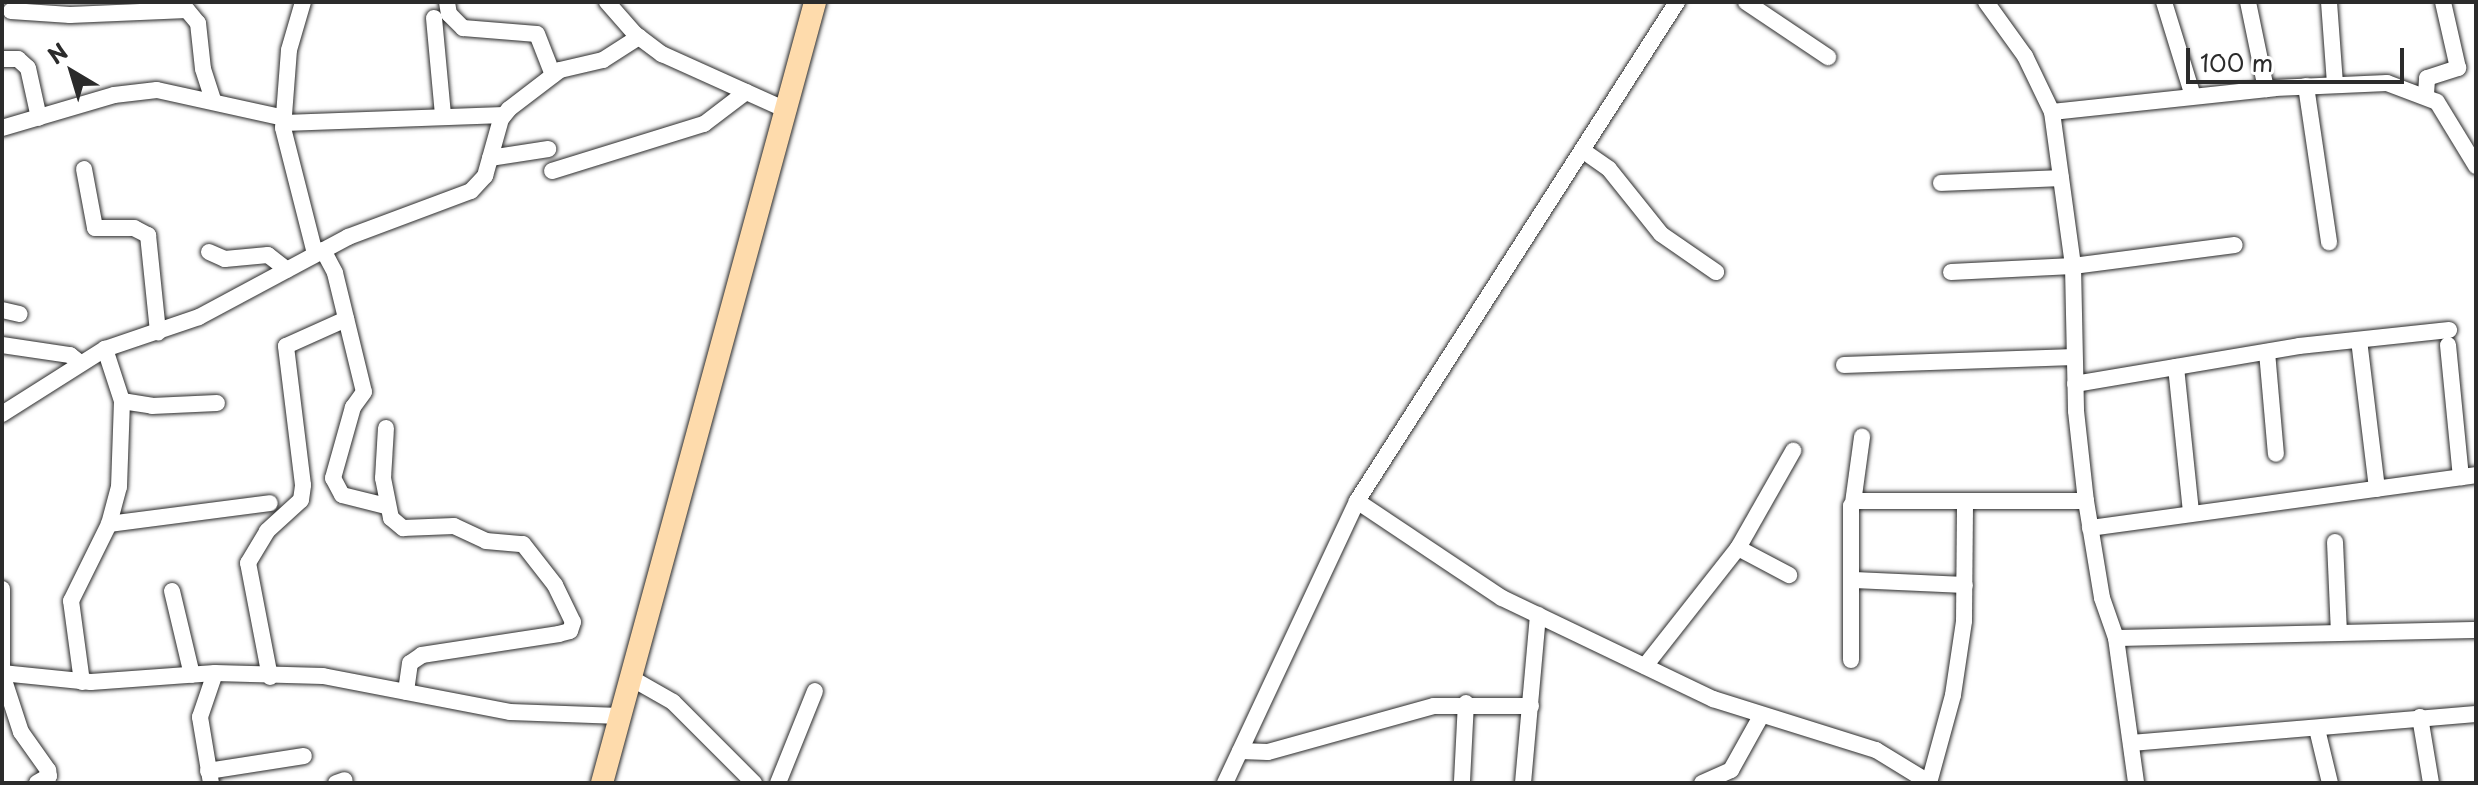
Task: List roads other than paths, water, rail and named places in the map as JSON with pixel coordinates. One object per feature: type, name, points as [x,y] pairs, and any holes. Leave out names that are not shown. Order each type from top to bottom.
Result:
[{"type":"main road","points":[[602,783],[788,111],[815,2]]},
{"type":"street","points":[[303,2],[289,50],[284,120],[319,252],[335,273],[364,392],[353,407],[333,478],[342,495],[386,506]]},
{"type":"street","points":[[447,2],[449,14],[463,28],[537,34],[553,75]]},
{"type":"street","points":[[607,2],[639,37],[788,111]]},
{"type":"street","points":[[1225,783],[1357,501],[1677,2]]},
{"type":"street","points":[[1746,2],[1828,57]]},
{"type":"street","points":[[1986,2],[2025,56],[2052,112],[2073,266],[2075,384],[2086,501],[2102,598],[2116,638],[2136,783]]},
{"type":"street","points":[[2164,2],[2193,96]]},
{"type":"street","points":[[2248,2],[2266,89]]},
{"type":"street","points":[[2426,94],[2427,78],[2458,68],[2443,2]]},
{"type":"street","points":[[11,11],[70,15],[174,5],[187,10],[198,23],[203,69],[213,99]]},
{"type":"street","points":[[2327,5],[2335,84]]},
{"type":"street","points":[[434,18],[443,115]]},
{"type":"street","points":[[2,414],[79,362],[105,349],[199,317],[319,252],[471,191],[485,176],[504,115],[553,75],[603,60],[639,37]]},
{"type":"street","points":[[2,59],[18,59],[28,68],[39,118]]},
{"type":"street","points":[[2052,112],[2266,89],[2387,83],[2426,94],[2447,114],[2476,166]]},
{"type":"street","points":[[2306,86],[2329,242]]},
{"type":"street","points":[[2,128],[132,92],[157,90],[213,99],[284,120],[504,115]]},
{"type":"street","points":[[552,171],[704,124],[746,92]]},
{"type":"street","points":[[490,158],[548,149]]},
{"type":"street","points":[[1582,150],[1617,178],[1661,234],[1716,272]]},
{"type":"street","points":[[84,169],[95,228],[134,228],[148,235],[158,332]]},
{"type":"street","points":[[1941,183],[2061,178]]},
{"type":"street","points":[[1951,272],[2073,266],[2235,245]]},
{"type":"street","points":[[209,252],[225,259],[268,255],[287,270]]},
{"type":"street","points":[[2,310],[20,314]]},
{"type":"street","points":[[270,677],[248,563],[267,531],[301,500],[303,485],[286,346],[346,319]]},
{"type":"street","points":[[2075,384],[2359,340],[2449,337],[2468,476],[2090,528]]},
{"type":"street","points":[[2359,340],[2377,489]]},
{"type":"street","points":[[2,345],[70,355],[79,362]]},
{"type":"street","points":[[82,682],[71,601],[109,524],[119,487],[122,401],[105,349]]},
{"type":"street","points":[[2267,352],[2276,454]]},
{"type":"street","points":[[1844,365],[2074,357]]},
{"type":"street","points":[[2176,367],[2191,513]]},
{"type":"street","points":[[122,401],[152,406],[217,403]]},
{"type":"street","points":[[386,428],[386,506],[403,528],[454,526],[491,542],[523,544],[555,585],[573,622],[570,631],[559,634],[422,655],[410,663],[406,692]]},
{"type":"street","points":[[1851,660],[1853,503],[1862,437]]},
{"type":"street","points":[[1645,666],[1738,548],[1793,451]]},
{"type":"street","points":[[1357,501],[1502,598],[1645,666],[1761,716],[1863,745],[1930,783],[1953,695],[1965,585],[1965,505]]},
{"type":"street","points":[[1853,503],[1965,505],[2086,501]]},
{"type":"street","points":[[109,524],[270,503]]},
{"type":"street","points":[[2335,542],[2339,633]]},
{"type":"street","points":[[1738,548],[1789,575]]},
{"type":"street","points":[[1854,580],[1965,585]]},
{"type":"street","points":[[2,589],[2,671],[21,732],[48,770],[46,779],[37,783]]},
{"type":"street","points":[[172,591],[192,675]]},
{"type":"street","points":[[1523,783],[1538,615]]},
{"type":"street","points":[[2116,638],[2476,630]]},
{"type":"street","points":[[2,671],[82,682],[215,673],[270,677],[323,676],[510,712],[620,716]]},
{"type":"street","points":[[215,673],[200,717],[210,777],[304,756]]},
{"type":"street","points":[[631,678],[673,702],[754,783]]},
{"type":"street","points":[[778,783],[815,691]]},
{"type":"street","points":[[1240,751],[1268,752],[1399,714],[1466,703],[1531,706]]},
{"type":"street","points":[[1462,781],[1466,703]]},
{"type":"street","points":[[2131,743],[2476,714]]},
{"type":"street","points":[[1702,783],[1731,770],[1761,716]]},
{"type":"street","points":[[2420,717],[2431,783]]},
{"type":"street","points":[[2317,729],[2330,783]]}]
